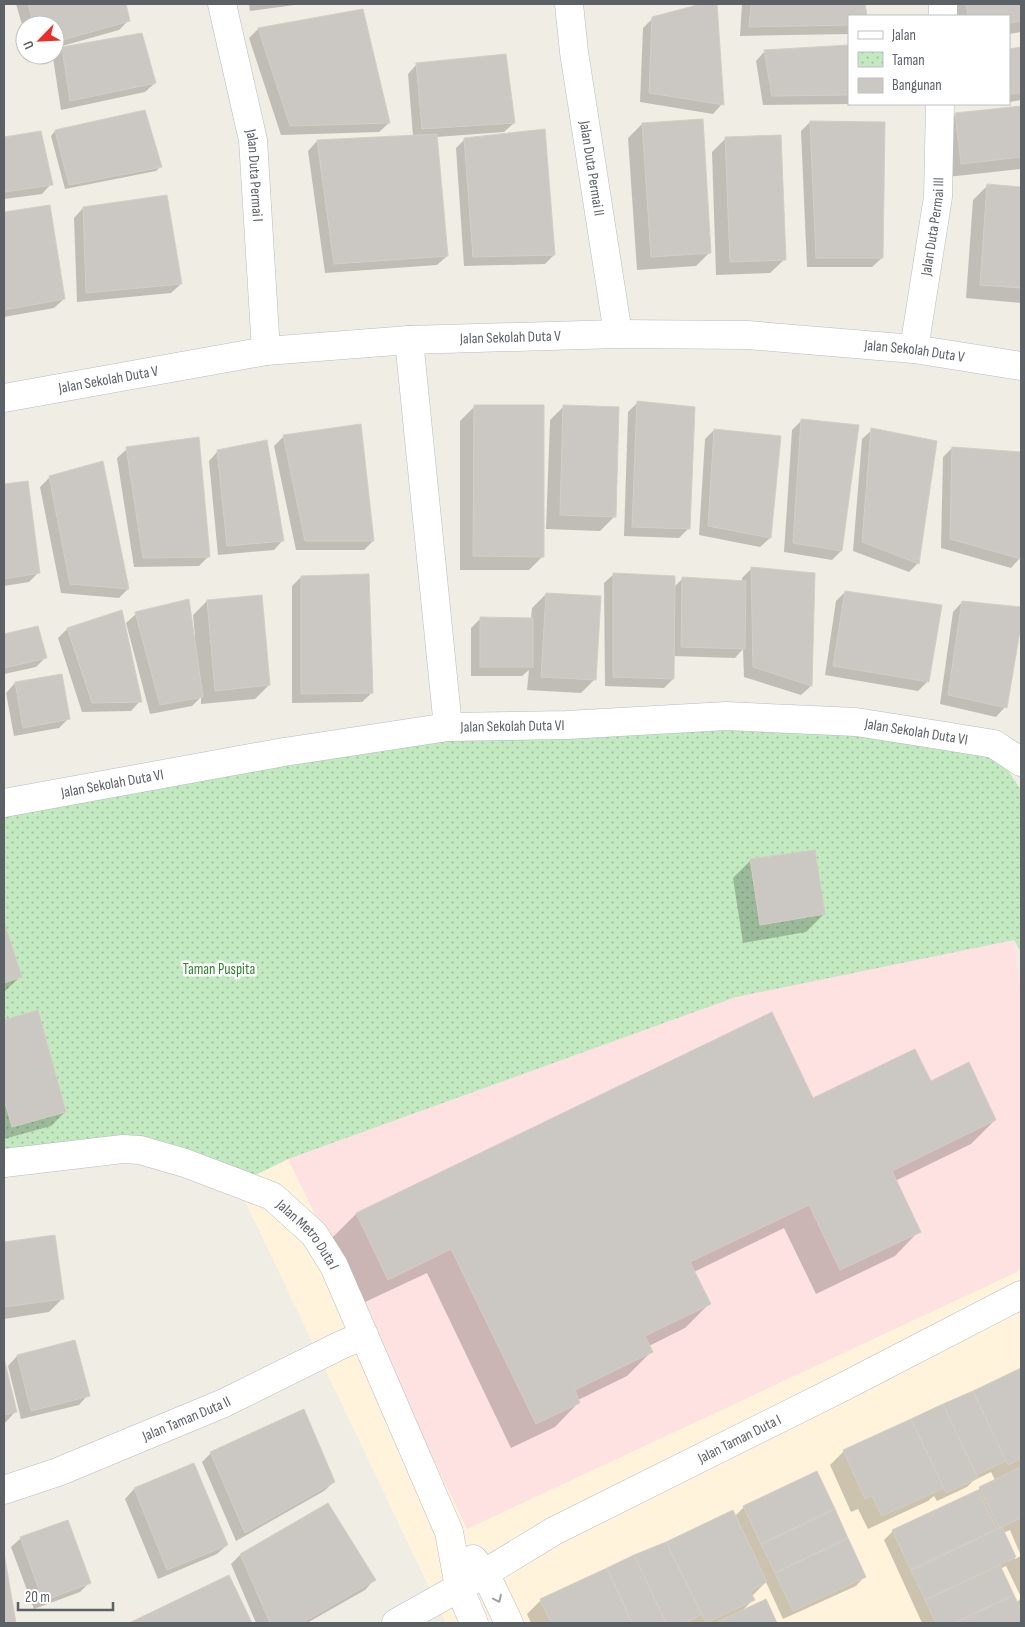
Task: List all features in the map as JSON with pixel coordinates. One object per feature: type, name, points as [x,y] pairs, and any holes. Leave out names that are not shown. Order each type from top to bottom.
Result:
[{"type":"street","name":"Jalan Duta Permai I","points":[[222,4],[253,140],[266,351]]},
{"type":"street","name":"Jalan Duta Permai II","points":[[568,4],[575,61],[618,334]]},
{"type":"street","name":"Jalan Duta Permai III","points":[[914,349],[938,197],[940,105]]},
{"type":"street","name":"Jalan Sekolah Duta V","points":[[4,398],[266,351],[409,340],[618,334],[748,335],[914,349],[1021,366]]},
{"type":"street","points":[[409,340],[448,728]]},
{"type":"street","name":"Jalan Sekolah Duta VI","points":[[4,803],[284,752],[448,728],[567,725],[726,716],[856,722],[994,744],[1021,762]]},
{"type":"street","name":"Jalan Metro Duta I","points":[[4,1163],[123,1149],[140,1150],[185,1163],[272,1196],[314,1234],[334,1266],[449,1532],[459,1587],[474,1623]]},
{"type":"street","name":"Jalan Taman Duta I","points":[[459,1587],[554,1531],[843,1387],[1021,1295]]},
{"type":"street","name":"Jalan Taman Duta II","points":[[4,1490],[58,1472],[224,1403],[364,1335]]},
{"type":"street","name":"Jalan Metro Duta I","points":[[449,1532],[485,1572],[509,1623]]},
{"type":"street","points":[[396,1623],[459,1587]]},
{"type":"shaded area","points":[[1014,940],[1021,993],[1021,1270],[467,1529],[288,1159],[736,997]]},
{"type":"shaded area","points":[[1021,993],[1021,1623],[446,1623],[237,1184],[288,1159],[736,997]]},
{"type":"green space","name":"Taman Puspita","points":[[726,719],[992,746],[1021,790],[1021,952],[1014,940],[736,997],[288,1159],[237,1184],[140,1156],[4,1167],[4,797],[436,731]]},
{"type":"building","points":[[28,4],[126,4],[130,21],[65,39],[65,15],[31,15]]},
{"type":"building","points":[[701,4],[717,4],[724,105],[649,93],[652,17]]},
{"type":"building","points":[[751,4],[865,4],[867,15],[848,15],[848,25],[749,27]]},
{"type":"building","points":[[966,4],[1021,4],[1021,21],[1010,23],[1010,15],[968,15]]},
{"type":"building","points":[[363,9],[390,123],[290,126],[258,28]]},
{"type":"building","points":[[142,33],[156,83],[70,101],[65,65],[65,46]]},
{"type":"building","points":[[848,45],[848,95],[772,96],[764,50]]},
{"type":"building","points":[[1021,47],[1021,93],[1010,94],[1010,49]]},
{"type":"building","points":[[506,54],[515,123],[422,129],[416,63]]},
{"type":"building","points":[[1021,106],[1021,157],[961,164],[955,113]]},
{"type":"building","points":[[145,110],[162,167],[69,185],[55,130]]},
{"type":"building","points":[[703,119],[711,253],[651,257],[642,123]]},
{"type":"building","points":[[810,121],[885,122],[883,258],[816,258]]},
{"type":"building","points":[[545,129],[555,255],[473,257],[464,138]]},
{"type":"building","points":[[41,131],[53,185],[4,192],[4,137]]},
{"type":"building","points":[[437,134],[448,256],[334,264],[317,140]]},
{"type":"building","points":[[781,135],[786,260],[730,262],[725,137]]},
{"type":"building","points":[[987,184],[1021,187],[1021,288],[980,285]]},
{"type":"building","points":[[167,195],[182,284],[86,293],[83,207]]},
{"type":"building","points":[[50,205],[65,299],[4,310],[4,212]]},
{"type":"building","points":[[637,401],[695,407],[690,529],[632,527]]},
{"type":"building","points":[[474,405],[544,405],[544,557],[473,556]]},
{"type":"building","points":[[563,405],[619,407],[616,517],[560,515]]},
{"type":"building","points":[[801,419],[859,425],[842,551],[793,543]]},
{"type":"building","points":[[361,424],[374,541],[305,541],[283,435]]},
{"type":"building","points":[[871,428],[937,441],[919,564],[862,542]]},
{"type":"building","points":[[714,429],[781,436],[771,538],[708,526]]},
{"type":"building","points":[[199,437],[210,557],[143,558],[126,447]]},
{"type":"building","points":[[267,440],[284,541],[227,546],[217,450]]},
{"type":"building","points":[[952,447],[1021,452],[1021,559],[950,539]]},
{"type":"building","points":[[103,461],[129,589],[70,584],[49,476]]},
{"type":"building","points":[[28,481],[40,573],[4,579],[4,484]]},
{"type":"building","points":[[751,567],[815,573],[812,686],[753,667]]},
{"type":"building","points":[[613,573],[675,576],[674,679],[613,677]]},
{"type":"building","points":[[369,574],[373,693],[301,694],[301,576]]},
{"type":"building","points":[[682,577],[746,581],[745,649],[681,647]]},
{"type":"building","points":[[845,591],[942,605],[929,682],[833,666]]},
{"type":"building","points":[[546,593],[601,596],[596,680],[541,677]]},
{"type":"building","points":[[262,595],[270,685],[215,691],[207,600]]},
{"type":"building","points":[[189,599],[203,697],[160,705],[135,612]]},
{"type":"building","points":[[962,601],[1021,607],[1021,625],[1007,708],[948,695]]},
{"type":"building","points":[[122,610],[142,702],[92,703],[67,628]]},
{"type":"building","points":[[480,617],[533,618],[533,667],[480,667]]},
{"type":"building","points":[[38,626],[47,658],[4,668],[4,634]]},
{"type":"building","points":[[62,674],[70,719],[23,728],[15,682]]},
{"type":"building","points":[[815,850],[825,914],[760,925],[750,859]]},
{"type":"building","points":[[4,922],[22,977],[4,983]]},
{"type":"building","points":[[38,1010],[66,1112],[12,1127],[4,1099],[4,1020]]},
{"type":"building","points":[[772,1012],[813,1098],[915,1049],[931,1081],[969,1062],[996,1120],[892,1171],[921,1232],[840,1270],[809,1205],[690,1262],[711,1304],[645,1336],[653,1352],[575,1390],[580,1403],[536,1424],[451,1249],[388,1280],[356,1213]]},
{"type":"building","points":[[55,1235],[64,1299],[4,1307],[4,1242]]},
{"type":"building","points":[[75,1340],[90,1396],[31,1411],[17,1355]]},
{"type":"building","points":[[4,1358],[17,1412],[4,1415]]},
{"type":"building","points":[[1021,1368],[1021,1459],[1008,1465],[973,1391]]},
{"type":"building","points":[[973,1391],[1006,1461],[976,1475],[943,1404]]},
{"type":"building","points":[[943,1404],[978,1478],[946,1493],[911,1419]]},
{"type":"building","points":[[304,1409],[335,1482],[245,1533],[210,1452]]},
{"type":"building","points":[[911,1419],[944,1488],[882,1516],[872,1496],[865,1499],[843,1450]]},
{"type":"building","points":[[194,1463],[228,1545],[167,1570],[134,1488]]},
{"type":"building","points":[[1021,1467],[1021,1518],[999,1528],[979,1487]]},
{"type":"building","points":[[817,1471],[835,1509],[761,1544],[743,1506]]},
{"type":"building","points":[[978,1490],[997,1529],[911,1570],[892,1530]]},
{"type":"building","points":[[328,1503],[376,1580],[302,1623],[270,1623],[240,1554]]},
{"type":"building","points":[[835,1509],[848,1538],[775,1573],[761,1544]]},
{"type":"building","points":[[733,1510],[767,1582],[750,1591],[755,1600],[706,1623],[666,1542]]},
{"type":"building","points":[[68,1520],[91,1583],[43,1601],[20,1537]]},
{"type":"building","points":[[1002,1527],[1016,1557],[925,1600],[911,1570]]},
{"type":"building","points":[[848,1538],[866,1577],[793,1611],[775,1573]]},
{"type":"building","points":[[666,1542],[702,1614],[685,1623],[666,1623],[634,1555]]},
{"type":"building","points":[[4,1553],[16,1623],[4,1623]]},
{"type":"building","points":[[634,1555],[666,1623],[632,1623],[607,1568]]},
{"type":"building","points":[[1000,1565],[1014,1595],[954,1623],[936,1623],[925,1600]]},
{"type":"building","points":[[607,1568],[632,1623],[551,1623],[540,1599]]},
{"type":"building","points":[[229,1575],[252,1623],[129,1623]]},
{"type":"building","points":[[1014,1595],[1021,1610],[1021,1623],[954,1623]]},
{"type":"building","points":[[766,1599],[777,1623],[715,1623]]}]
